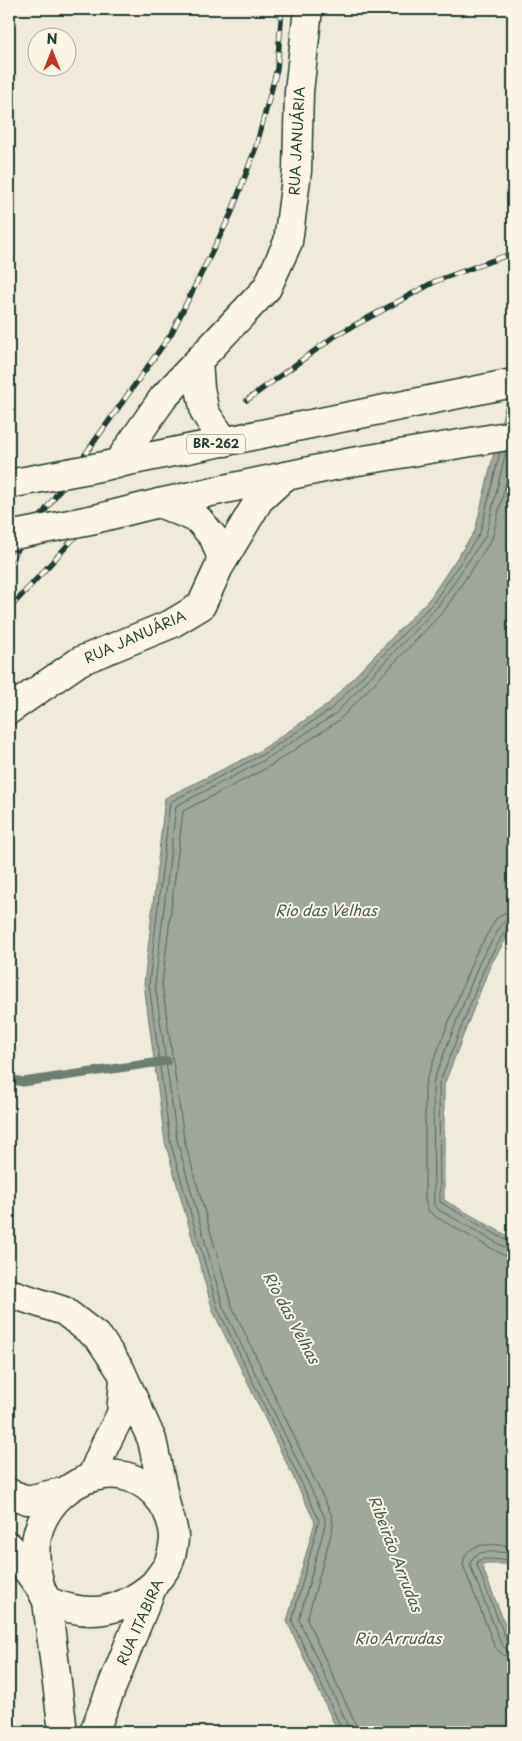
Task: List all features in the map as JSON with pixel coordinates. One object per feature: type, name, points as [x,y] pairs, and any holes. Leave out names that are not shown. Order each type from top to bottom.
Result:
[{"type":"street","name":"RUA JANUÁRIA","points":[[117,464],[163,398],[267,288],[288,242],[297,171],[299,92],[308,9]]},
{"type":"street","points":[[198,362],[200,388],[205,413],[224,442]]},
{"type":"street","name":"BR-262","points":[[9,484],[89,470],[513,383]]},
{"type":"street","points":[[9,536],[95,519],[159,503],[352,462],[513,435]]},
{"type":"street","name":"RUA JANUÁRIA","points":[[9,710],[80,661],[171,624],[201,606],[219,567],[260,500],[285,476]]},
{"type":"street","points":[[159,503],[198,519],[214,538],[221,556],[219,567]]},
{"type":"street","points":[[9,1293],[64,1312],[99,1338],[123,1374],[152,1440],[167,1510]]},
{"type":"street","points":[[92,1476],[121,1414],[123,1374]]},
{"type":"street","name":"RUA ITABIRA","points":[[66,1491],[92,1476],[114,1474],[135,1479],[154,1492],[167,1510],[174,1536],[168,1562],[153,1585],[94,1732]]},
{"type":"street","points":[[9,1493],[27,1500],[66,1491]]},
{"type":"street","points":[[63,1732],[44,1595],[35,1568],[35,1547],[40,1526],[51,1507],[66,1491]]},
{"type":"street","points":[[9,1546],[44,1595],[65,1608],[84,1612],[103,1611],[130,1602],[153,1585]]},
{"type":"water","name":"Rio das Velhas","points":[[513,374],[513,927],[490,966],[444,1085],[444,1200],[513,1239],[513,1564],[481,1564],[513,1644],[513,1732],[338,1732],[287,1621],[315,1522],[213,1311],[165,1142],[144,984],[165,798],[258,752],[327,705],[430,598],[475,531]]},
{"type":"waterway","points":[[9,1079],[23,1082],[167,1061]]},
{"type":"railway","points":[[9,561],[171,334],[231,214],[256,147],[277,69],[282,9]]},
{"type":"railway","points":[[247,400],[335,336],[436,281],[513,253]]},
{"type":"railway","points":[[9,609],[76,536]]},
{"type":"water label","name":"Ribeirão Arrudas","points":[[395,1554]]},
{"type":"water label","name":"Rio Arrudas","points":[[398,1639]]}]
